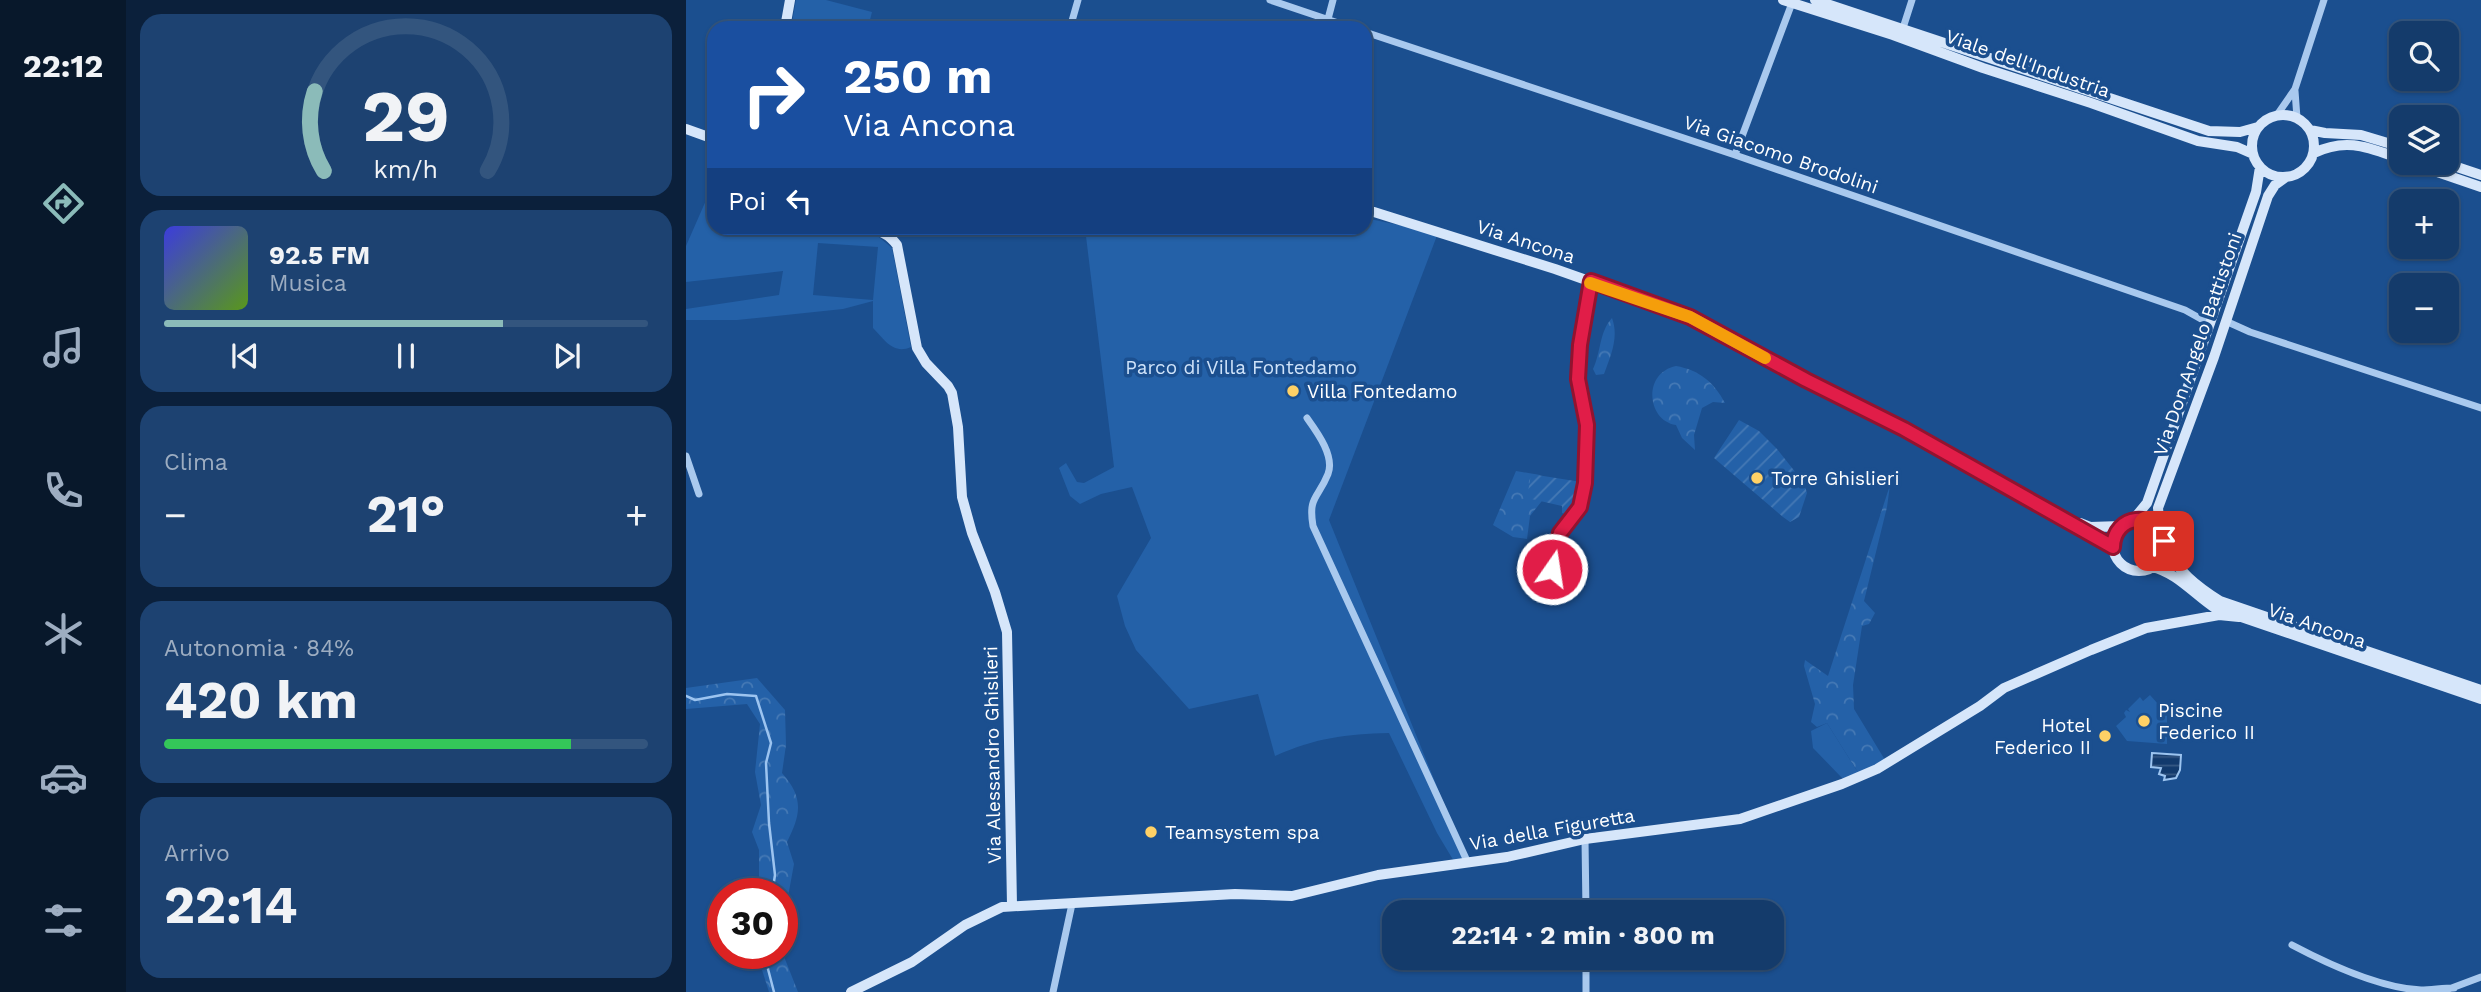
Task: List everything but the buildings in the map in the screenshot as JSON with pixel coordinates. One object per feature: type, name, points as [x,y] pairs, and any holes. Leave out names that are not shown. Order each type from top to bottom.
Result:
[{"type":"main road","points":[[786,21],[790,0]]},
{"type":"main road","name":"Viale dell'Industria","points":[[1815,0],[2208,131],[2240,132],[2258,127]]},
{"type":"main road","name":"Viale dell'Industria","points":[[1788,1],[2198,141],[2237,147],[2253,154]]},
{"type":"main road","points":[[2286,177],[2276,177],[2260,167],[2253,154],[2252,145],[2258,127],[2277,115],[2297,118],[2310,130],[2314,137],[2314,153],[2327,146],[2343,143],[2389,155]]},
{"type":"main road","points":[[686,129],[707,136]]},
{"type":"main road","points":[[2310,130],[2361,135],[2389,143]]},
{"type":"main road","name":"Via Don Angelo Battistoni","points":[[2160,530],[2158,508],[2225,324],[2268,195],[2275,185],[2286,177],[2304,170],[2314,153]]},
{"type":"main road","name":"Via Don Angelo Battistoni","points":[[2133,520],[2147,503],[2256,192],[2260,167]]},
{"type":"main road","points":[[2459,168],[2481,176]]},
{"type":"main road","points":[[2446,175],[2481,187]]},
{"type":"main road","name":"Via Ancona","points":[[1372,212],[1591,281],[1690,317],[2113,547],[2119,562],[2129,569],[2141,571],[2152,567],[2166,570],[2215,608],[2481,699]]},
{"type":"main road","name":"Via Alessandro Ghislieri","points":[[887,235],[897,245],[917,348],[926,363],[952,393],[958,427],[962,497],[1007,632],[1012,905]]},
{"type":"main road","name":"Via Ancona","points":[[2045,509],[2090,527],[2120,526],[2133,520]]},
{"type":"main road","points":[[2133,520],[2148,521],[2160,530]]},
{"type":"main road","points":[[2113,547],[2114,536],[2120,526]]},
{"type":"main road","name":"Via Ancona","points":[[2160,530],[2175,566],[2198,587],[2220,601],[2481,690]]},
{"type":"main road","points":[[2152,567],[2161,558],[2165,547]]},
{"type":"main road","name":"Via della Figuretta","points":[[851,992],[912,962],[965,925],[1002,906],[1235,894],[1292,896],[1378,875],[1468,863],[1586,839],[1726,821],[1777,807],[1877,769],[1980,706],[2004,688],[2146,628],[2219,615],[2239,617]]},
{"type":"street","points":[[1072,21],[1078,0]]},
{"type":"street","points":[[1270,0],[1334,21]]},
{"type":"street","points":[[1328,19],[1333,0]]},
{"type":"street","points":[[1903,28],[1912,0]]},
{"type":"street","points":[[2277,115],[2295,89],[2324,0]]},
{"type":"street","name":"Viale dell'Industria","points":[[1735,155],[1788,1]]},
{"type":"street","name":"Via Giacomo Brodolini","points":[[1372,34],[1735,155],[2211,319]]},
{"type":"street","points":[[2295,89],[2297,118]]},
{"type":"street","points":[[1524,558],[1536,570],[1546,572],[1552,569],[1560,533],[1580,507],[1585,483],[1587,425],[1578,379],[1580,345],[1591,281]]},
{"type":"street","points":[[2225,324],[2481,408]]},
{"type":"street","points":[[1307,418],[1328,453],[1329,472],[1310,508],[1313,526],[1468,863]]},
{"type":"street","points":[[686,456],[699,494]]},
{"type":"street","points":[[1586,839],[1586,900]]},
{"type":"street","points":[[1053,992],[1072,904]]},
{"type":"street","points":[[2292,945],[2317,958],[2374,980],[2420,990],[2454,988]]},
{"type":"street","points":[[1586,970],[1586,992]]},
{"type":"street","points":[[2442,992],[2481,977]]},
{"type":"green space","points":[[796,0],[826,0],[872,12],[870,21],[792,21]]},
{"type":"green space","points":[[707,198],[707,235],[876,235],[892,248],[911,347],[894,347],[873,328],[873,301],[843,309],[737,320],[686,320],[686,309],[779,295],[783,271],[686,282],[686,246]],"holes":[[[818,243],[878,247],[873,300],[813,295]]]},
{"type":"green space","name":"Parco di Villa Fontedamo","points":[[1372,219],[1438,233],[1329,520],[1468,863],[1455,863],[1437,833],[1389,733],[1331,738],[1275,756],[1258,694],[1189,709],[1136,650],[1125,626],[1117,596],[1151,538],[1132,487],[1101,494],[1080,504],[1070,496],[1059,468],[1066,463],[1077,482],[1084,483],[1114,467],[1086,235],[1372,235]]},
{"type":"green space","points":[[1612,318],[1615,332],[1611,353],[1604,374],[1596,375],[1593,369],[1605,330]]},
{"type":"green space","points":[[1676,366],[1705,378],[1725,403],[1713,402],[1702,408],[1694,435],[1695,450],[1682,438],[1676,425],[1666,422],[1654,406],[1653,387],[1665,370]]},
{"type":"green space","points":[[1739,420],[1759,431],[1804,483],[1807,493],[1799,517],[1790,522],[1714,458]]},
{"type":"green space","points":[[1516,471],[1540,475],[1545,497],[1530,516],[1527,539],[1513,537],[1493,525]]},
{"type":"green space","points":[[1531,474],[1581,482],[1579,500],[1573,512],[1569,515],[1562,513],[1562,506],[1527,498]]},
{"type":"green space","points":[[1890,485],[1864,601],[1875,613],[1869,624],[1862,626],[1853,685],[1854,709],[1885,760],[1859,774],[1827,723],[1817,727],[1811,722],[1815,704],[1804,666],[1805,660],[1828,676]]},
{"type":"green space","points":[[757,678],[785,710],[786,745],[782,773],[794,790],[798,806],[787,842],[794,864],[791,878],[759,878],[759,850],[752,832],[761,805],[755,772],[760,724],[747,704],[686,709],[686,688]]},
{"type":"green space","name":"Piscine Federico II","points":[[2150,695],[2167,714],[2167,744],[2127,741],[2116,726],[2126,717],[2126,710],[2130,712],[2128,709],[2140,697],[2143,701]]},
{"type":"green space","points":[[1827,723],[1859,774],[1844,780],[1813,748],[1811,731]]},
{"type":"green space","points":[[762,969],[789,969],[798,992],[769,992]]},
{"type":"shaded area","points":[[2152,753],[2181,755],[2180,770],[2176,778],[2164,780],[2165,776],[2159,774],[2161,768],[2151,767]]},
{"type":"waterway","points":[[686,696],[695,700],[727,694],[756,696],[771,743],[766,763],[775,878]]},
{"type":"waterway","points":[[768,969],[774,992]]},
{"type":"slow traffic","points":[[1590,283],[1591,281],[1690,317],[1765,358]]},
{"type":"place","name":"Villa Fontedamo","points":[[1293,391]]},
{"type":"place","name":"Torre Ghislieri","points":[[1757,478]]},
{"type":"place","name":"Piscine Federico II","points":[[2144,721]]},
{"type":"place","name":"Hotel Federico II","points":[[2105,736]]},
{"type":"place","name":"Teamsystem spa","points":[[1151,832]]},
{"type":"route","points":[[1552,569],[1560,533],[1580,507],[1585,483],[1587,425],[1578,379],[1580,345],[1591,281],[1690,317],[1904,429],[2113,547],[2114,536],[2120,526],[2138,519],[2157,526],[2164,541]]}]
